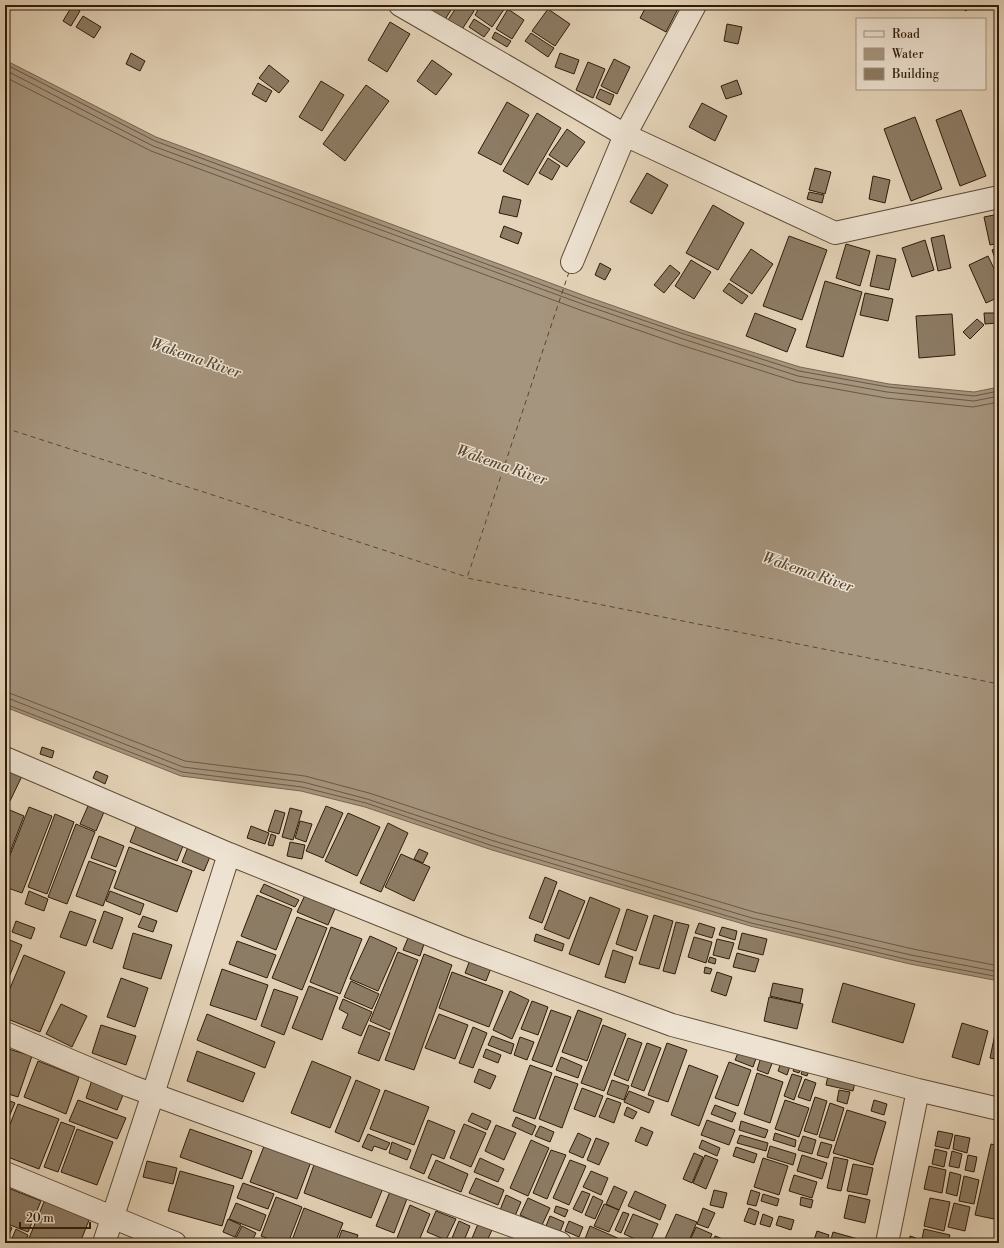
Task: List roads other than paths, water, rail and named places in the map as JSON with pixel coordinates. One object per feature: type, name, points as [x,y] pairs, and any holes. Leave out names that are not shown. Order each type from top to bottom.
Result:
[{"type":"street","points":[[400,5],[625,135],[835,232],[999,197]]},
{"type":"street","points":[[572,262],[625,135],[695,5]]},
{"type":"street","points":[[5,758],[229,854],[458,946],[672,1025],[918,1090],[999,1108]]},
{"type":"street","points":[[104,1243],[229,854]]},
{"type":"street","points":[[5,1033],[153,1094],[560,1243]]},
{"type":"street","points":[[888,1243],[918,1090]]},
{"type":"street","points":[[5,1173],[175,1243]]},
{"type":"water","name":"Wakema River","points":[[5,60],[156,137],[588,297],[685,331],[800,367],[889,384],[974,392],[999,387],[999,981],[910,964],[750,926],[492,850],[365,807],[301,791],[181,776],[5,707]]}]
